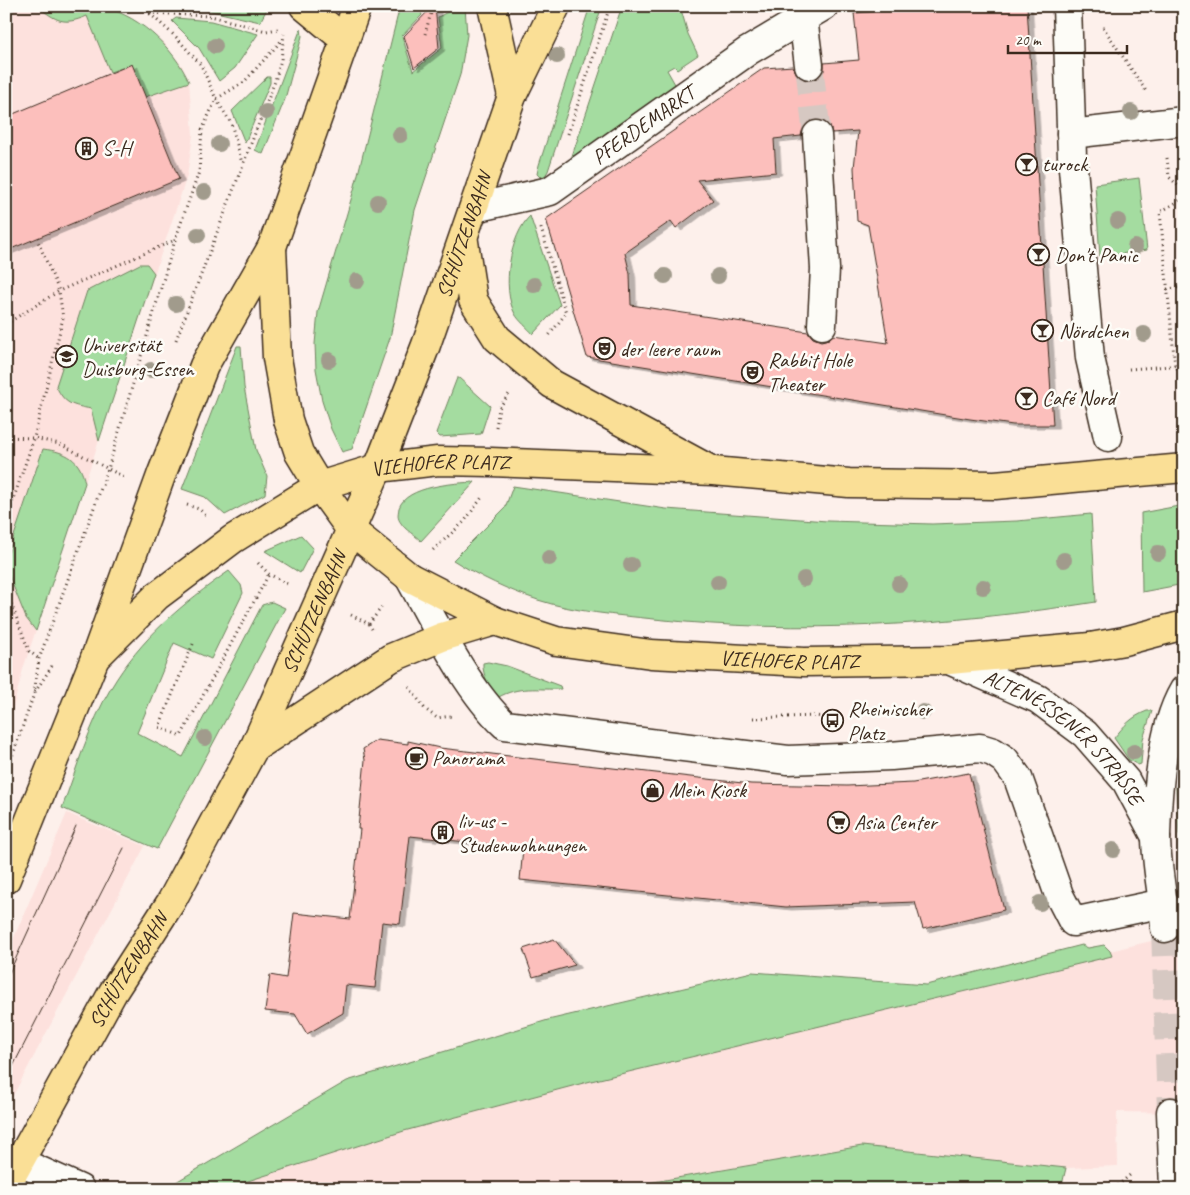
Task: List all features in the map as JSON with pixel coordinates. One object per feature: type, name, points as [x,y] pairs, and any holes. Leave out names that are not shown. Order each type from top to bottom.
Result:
[{"type":"main road","points":[[304,6],[345,40]]},
{"type":"main road","points":[[6,879],[96,658],[162,473],[204,366],[272,247],[357,6]]},
{"type":"main road","points":[[492,6],[512,96]]},
{"type":"main road","name":"SCHÜTZENBAHN","points":[[6,1186],[113,992],[171,902],[254,748],[378,468],[426,345],[512,96],[556,6]]},
{"type":"main road","name":"VIEHOFER PLATZ","points":[[464,238],[473,300],[496,338],[552,384],[713,471]]},
{"type":"main road","name":"VIEHOFER PLATZ","points":[[272,247],[277,358],[288,420],[299,453],[319,486],[351,530],[409,577],[495,621],[556,641],[651,654],[804,662],[949,660],[1124,641],[1184,625]]},
{"type":"main road","name":"VIEHOFER PLATZ","points":[[96,658],[157,596],[233,539],[319,486],[378,468],[438,461],[713,471],[849,483],[995,485],[1184,468]]},
{"type":"main road","points":[[254,748],[391,658],[442,637],[495,621]]},
{"type":"street","points":[[1068,6],[1071,134],[1090,358],[1108,437]]},
{"type":"street","name":"PFERDEMARKT","points":[[474,208],[550,191],[748,51],[814,12]]},
{"type":"street","name":"PFERDEMARKT","points":[[809,65],[814,12]]},
{"type":"street","points":[[1071,134],[1173,123]]},
{"type":"street","points":[[817,135],[825,270],[822,325]]},
{"type":"street","name":"VIEHOFER PLATZ","points":[[409,577],[442,637],[488,709],[505,725],[788,760],[891,756],[980,748],[993,752],[1006,760],[1018,778],[1059,895],[1073,922],[1164,916]]},
{"type":"street","name":"ALTENESSENER STRASSE","points":[[949,660],[1038,699],[1085,734],[1126,781],[1156,837]]},
{"type":"street","name":"ALTENESSENER STRASSE","points":[[1164,916],[1156,837],[1164,743],[1178,700],[1184,690]]},
{"type":"street","points":[[1171,1112],[1174,1189]]},
{"type":"street","points":[[20,1162],[80,1189]]},
{"type":"path","points":[[137,6],[149,13],[176,37],[201,65],[216,99],[231,123],[242,163]]},
{"type":"path","points":[[425,34],[433,6]]},
{"type":"path","points":[[568,136],[610,6]]},
{"type":"path","points":[[149,13],[211,16],[266,31],[282,27]]},
{"type":"path","points":[[1101,24],[1149,95],[1173,123],[1169,177],[1184,191]]},
{"type":"path","points":[[6,774],[34,694],[39,659],[108,470],[175,240],[198,172],[202,130],[216,99],[244,82],[282,40]]},
{"type":"path","points":[[542,344],[566,313],[537,215],[550,191]]},
{"type":"path","points":[[1184,198],[1160,212],[1176,366],[1184,376]]},
{"type":"path","points":[[6,521],[34,438],[63,318],[59,291],[37,239]]},
{"type":"path","points":[[6,324],[59,291],[175,240]]},
{"type":"path","points":[[1167,289],[1184,287]]},
{"type":"path","points":[[1093,372],[1184,365]]},
{"type":"path","points":[[494,435],[499,408]]},
{"type":"path","points":[[6,437],[34,438],[60,444],[124,478]]},
{"type":"path","points":[[433,550],[464,522],[487,491]]},
{"type":"path","points":[[183,503],[199,509],[210,519]]},
{"type":"path","points":[[251,556],[269,574],[296,589]]},
{"type":"path","points":[[194,644],[159,727],[180,736],[269,574]]},
{"type":"path","points":[[6,590],[29,651],[39,659]]},
{"type":"path","points":[[369,624],[383,605]]},
{"type":"path","points":[[344,612],[369,624],[374,631]]},
{"type":"path","points":[[408,686],[426,710],[437,718],[456,716]]},
{"type":"path","points":[[1114,1189],[1131,1174]]},
{"type":"shaded area","name":"Universität Duisburg-Essen","points":[[18,6],[96,6],[132,20],[163,42],[182,66],[189,82],[193,135],[187,176],[23,669],[6,735],[6,8]]},
{"type":"shaded area","points":[[67,813],[145,846],[6,1109],[6,956]]},
{"type":"shaded area","points":[[1184,933],[1184,1113],[1117,1112],[1118,1166],[1066,1168],[862,1146],[613,1189],[223,1189],[404,1131],[591,1081],[1111,956],[1110,951]]},
{"type":"green space","points":[[37,6],[96,6],[111,9],[125,15],[139,23],[163,44],[174,56],[189,82],[145,97],[132,65],[110,72],[87,16],[72,21],[61,20]]},
{"type":"green space","points":[[154,6],[267,6],[267,9],[260,22],[207,10]]},
{"type":"green space","points":[[400,6],[419,6],[422,15],[402,36],[413,71],[442,48],[438,17],[459,6],[465,6],[467,35],[460,75],[415,210],[390,338],[352,449],[342,452],[331,429],[322,401],[316,369],[315,344],[318,312],[355,186]]},
{"type":"green space","points":[[590,6],[602,6],[548,171],[545,176],[540,177],[537,174],[539,165]]},
{"type":"green space","points":[[622,6],[680,6],[688,34],[698,55],[677,69],[674,66],[667,70],[676,86],[571,159]]},
{"type":"green space","points":[[176,18],[211,21],[258,34],[235,68],[219,81],[199,48],[172,21]]},
{"type":"green space","points":[[301,28],[302,36],[285,99],[263,154],[255,150]]},
{"type":"green space","points":[[267,77],[270,77],[270,83],[245,143],[232,111]]},
{"type":"green space","points":[[1139,178],[1147,250],[1100,257],[1095,184]]},
{"type":"green space","points":[[530,216],[560,305],[533,334],[515,314],[511,303],[508,277],[517,236]]},
{"type":"green space","points":[[140,264],[147,264],[154,273],[99,441],[91,409],[66,401],[56,386],[87,291]]},
{"type":"green space","points":[[237,346],[241,346],[244,387],[256,450],[267,476],[265,494],[225,515],[205,497],[182,489]]},
{"type":"green space","points":[[457,378],[490,406],[481,434],[440,437],[436,433]]},
{"type":"green space","points":[[43,449],[59,452],[76,462],[85,483],[36,631],[26,618],[6,568],[6,560]]},
{"type":"green space","points":[[475,482],[421,541],[405,528],[400,521],[398,516],[399,508],[403,501],[411,495],[432,487]]},
{"type":"green space","points":[[513,486],[666,509],[827,521],[932,524],[1017,521],[1091,514],[1096,602],[986,617],[931,622],[820,627],[709,624],[581,610],[538,600],[473,572],[453,560],[505,508]]},
{"type":"green space","points":[[1184,505],[1184,584],[1142,592],[1141,513]]},
{"type":"green space","points":[[301,535],[313,548],[300,573],[265,551]]},
{"type":"green space","points":[[229,571],[241,585],[243,593],[211,659],[174,643],[137,733],[183,757],[262,605],[272,602],[285,608],[157,849],[62,808],[96,717],[123,670],[164,623],[195,596]]},
{"type":"green space","points":[[488,662],[507,666],[560,686],[561,689],[513,691],[497,698],[485,677],[483,663]]},
{"type":"green space","points":[[1147,711],[1152,711],[1143,739],[1141,764],[1138,765],[1129,760],[1114,738],[1132,719]]},
{"type":"green space","points":[[1184,771],[1184,841],[1179,834],[1176,787]]},
{"type":"green space","points":[[1082,945],[1088,948],[1104,945],[1112,956],[591,1081],[404,1131],[223,1189],[164,1189],[347,1081],[548,1020],[752,972],[926,985]]},
{"type":"green space","points":[[862,1146],[1066,1168],[1061,1189],[613,1189]]},
{"type":"building","points":[[435,6],[439,48],[414,68],[404,36]]},
{"type":"building","points":[[954,6],[1027,6],[1053,425],[1013,425],[970,419],[587,357],[546,219],[764,68],[793,66],[797,75],[803,79],[810,80],[819,77],[824,71],[824,63],[859,60],[854,13]],"holes":[[[817,119],[824,121],[830,126],[832,133],[858,131],[854,168],[857,221],[868,225],[888,343],[833,335],[829,339],[821,341],[813,338],[808,332],[631,305],[630,274],[625,253],[671,221],[676,228],[713,200],[697,180],[776,172],[774,139],[801,136],[803,128],[808,122]]]},
{"type":"building","name":"S-H","points":[[132,64],[179,179],[6,251],[6,117]]},
{"type":"building","points":[[377,740],[408,744],[408,741],[440,748],[751,784],[847,786],[913,783],[969,773],[1004,910],[923,929],[915,902],[786,907],[520,880],[523,848],[410,836],[400,924],[382,922],[375,988],[346,985],[343,1013],[307,1034],[295,1014],[265,1011],[270,975],[286,978],[294,913],[350,919],[360,829],[358,829],[365,760],[363,749]]},
{"type":"building","points":[[554,939],[575,965],[533,977],[523,949]]},
{"type":"tunnel","points":[[809,65],[817,135]]},
{"type":"tunnel","points":[[1165,928],[1171,1112]]},
{"type":"tram line","points":[[6,980],[76,826]]},
{"type":"tram line","points":[[6,1080],[124,848]]},
{"type":"place","name":"S-H","points":[[86,148]]},
{"type":"place","name":"turock","points":[[1026,164]]},
{"type":"place","name":"Don't Panic","points":[[1039,255]]},
{"type":"place","name":"Nördchen","points":[[1043,331]]},
{"type":"place","name":"der leere raum","points":[[604,349]]},
{"type":"place","name":"Universität Duisburg-Essen","points":[[66,357]]},
{"type":"place","name":"Rabbit Hole Theater","points":[[752,372]]},
{"type":"place","name":"Café Nord","points":[[1026,398]]},
{"type":"place","name":"Rheinischer Platz","points":[[832,721]]},
{"type":"place","name":"Panorama","points":[[416,758]]},
{"type":"place","name":"Mein Kiosk","points":[[653,790]]},
{"type":"place","name":"Asia Center","points":[[838,822]]},
{"type":"place","name":"liv-us - Studenwohnungen","points":[[442,833]]}]
